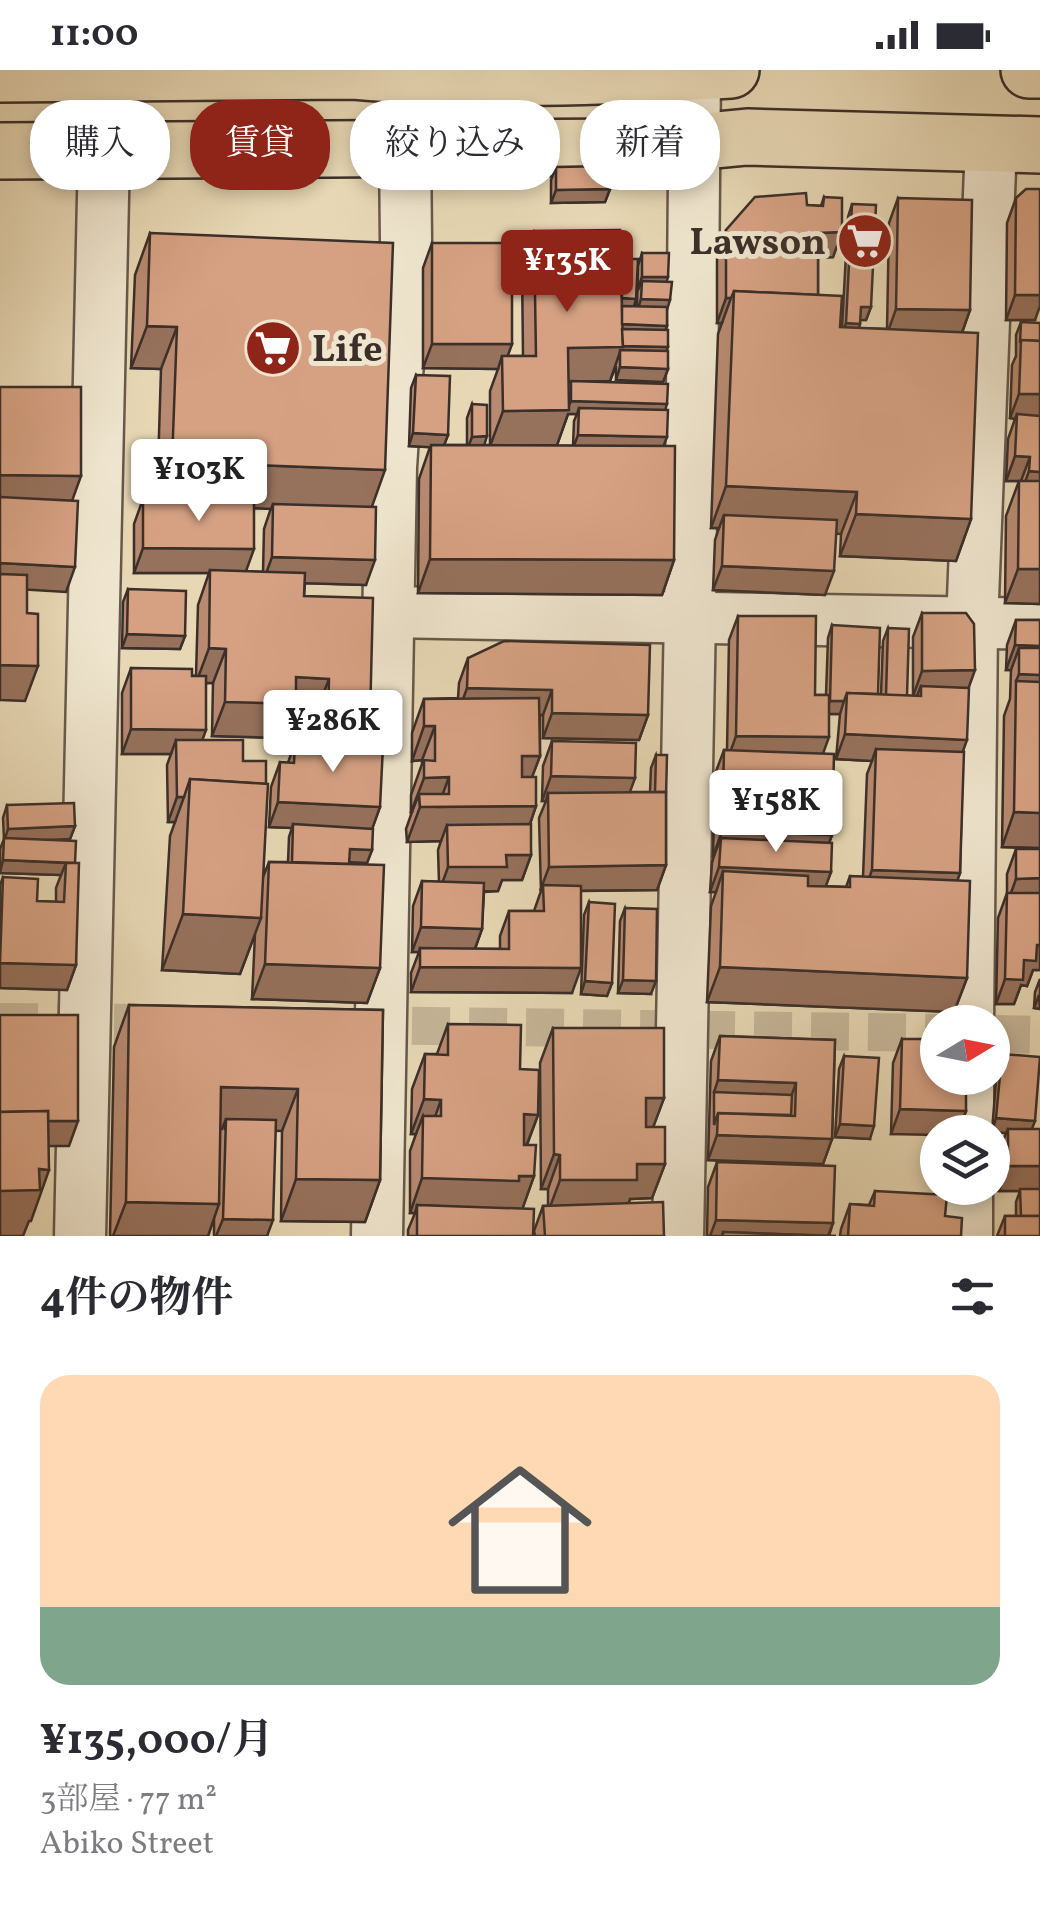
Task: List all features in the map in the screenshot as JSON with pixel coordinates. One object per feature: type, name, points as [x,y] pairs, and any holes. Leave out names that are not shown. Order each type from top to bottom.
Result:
[{"type":"main road","points":[[1029,70],[1040,70]]},
{"type":"main road","points":[[0,74],[708,71]]},
{"type":"main road","points":[[720,140],[1015,145]]},
{"type":"main road","points":[[170,151],[350,149]]},
{"type":"main road","points":[[0,151],[30,151]]},
{"type":"street","points":[[702,100],[708,71]]},
{"type":"street","points":[[968,1005],[972,624],[1015,145]]},
{"type":"street","points":[[80,1236],[103,190]]},
{"type":"street","points":[[378,1236],[388,612],[409,466],[405,190]]},
{"type":"street","points":[[678,1236],[690,615],[672,466],[691,190]]},
{"type":"street","points":[[388,612],[1040,624]]},
{"type":"street","points":[[967,1236],[968,1205]]},
{"type":"building","points":[[560,167],[580,167],[580,190],[560,190]]},
{"type":"building","points":[[1026,189],[1040,189],[1040,295],[1015,295],[1016,198]]},
{"type":"building","points":[[806,193],[807,205],[823,206],[824,197],[842,198],[842,232],[818,233],[818,295],[734,291],[731,298],[726,298],[726,230],[755,197]]},
{"type":"building","points":[[898,198],[972,200],[970,310],[896,309]]},
{"type":"building","points":[[852,204],[876,205],[871,307],[861,307],[860,324],[846,323]]},
{"type":"building","points":[[620,230],[623,347],[568,348],[569,410],[503,411],[502,356],[536,356],[534,231]]},
{"type":"building","points":[[150,233],[393,243],[385,470],[172,462],[177,327],[147,326]]},
{"type":"building","points":[[432,243],[512,243],[512,344],[432,344]]},
{"type":"building","points":[[642,253],[669,253],[668,277],[642,277]]},
{"type":"building","points":[[621,259],[638,259],[636,299],[622,298]]},
{"type":"building","points":[[642,281],[672,282],[670,300],[641,299]]},
{"type":"building","points":[[734,291],[842,296],[840,327],[978,333],[971,519],[856,514],[857,492],[726,486]]},
{"type":"building","points":[[622,306],[667,307],[667,326],[622,324]]},
{"type":"building","points":[[1021,322],[1040,323],[1040,341],[1020,343]]},
{"type":"building","points":[[622,329],[668,330],[668,347],[623,346]]},
{"type":"building","points":[[1021,340],[1040,341],[1040,394],[1019,394]]},
{"type":"building","points":[[620,350],[668,351],[668,369],[620,367]]},
{"type":"building","points":[[416,375],[450,376],[448,435],[413,433]]},
{"type":"building","points":[[571,381],[668,384],[667,404],[571,401]]},
{"type":"building","points":[[0,387],[81,387],[81,476],[0,475]]},
{"type":"building","points":[[472,404],[487,405],[487,436],[472,437]]},
{"type":"building","points":[[579,408],[668,410],[667,437],[578,435]]},
{"type":"building","points":[[1017,414],[1040,416],[1040,472],[1029,471],[1030,457],[1015,456]]},
{"type":"building","points":[[431,445],[675,446],[674,560],[430,559]]},
{"type":"building","points":[[1019,481],[1040,481],[1040,569],[1018,569]]},
{"type":"building","points":[[0,497],[78,501],[75,567],[0,563]]},
{"type":"building","points":[[143,499],[254,499],[254,549],[143,548]]},
{"type":"building","points":[[273,504],[376,507],[375,560],[272,557]]},
{"type":"building","points":[[724,515],[837,520],[834,571],[722,566]]},
{"type":"building","points":[[210,570],[305,573],[304,596],[373,598],[370,719],[328,718],[329,679],[296,677],[296,704],[225,702],[226,649],[209,648]]},
{"type":"building","points":[[0,574],[27,575],[27,613],[38,614],[38,666],[0,665]]},
{"type":"building","points":[[128,589],[186,591],[185,636],[127,634]]},
{"type":"building","points":[[922,613],[966,613],[974,624],[975,670],[922,671]]},
{"type":"building","points":[[738,616],[816,616],[815,695],[829,695],[829,737],[736,736]]},
{"type":"building","points":[[1016,620],[1040,620],[1040,646],[1015,645]]},
{"type":"building","points":[[832,625],[880,628],[878,694],[847,693],[844,701],[830,701]]},
{"type":"building","points":[[888,628],[909,629],[907,696],[886,695]]},
{"type":"building","points":[[504,641],[650,645],[648,715],[552,713],[552,690],[467,688],[468,658]]},
{"type":"building","points":[[1019,648],[1040,648],[1040,675],[1019,674]]},
{"type":"building","points":[[131,668],[192,669],[192,676],[206,676],[206,730],[131,729]]},
{"type":"building","points":[[1016,681],[1040,682],[1040,813],[1014,812]]},
{"type":"building","points":[[921,686],[969,688],[967,740],[845,734],[847,693],[921,696]]},
{"type":"building","points":[[539,698],[540,756],[522,756],[522,777],[536,777],[536,806],[420,807],[419,794],[449,794],[449,777],[424,778],[424,760],[435,761],[435,726],[424,726],[424,699]]},
{"type":"building","points":[[176,740],[243,740],[243,761],[266,761],[266,784],[190,779],[184,797],[177,797]]},
{"type":"building","points":[[552,741],[636,743],[635,778],[551,776]]},
{"type":"building","points":[[295,742],[383,746],[380,807],[278,802],[280,762],[294,763]]},
{"type":"building","points":[[876,749],[964,752],[960,873],[872,870]]},
{"type":"building","points":[[724,750],[834,754],[832,835],[722,831]]},
{"type":"building","points":[[656,755],[667,755],[666,797],[666,792],[655,792]]},
{"type":"building","points":[[190,779],[268,784],[261,918],[183,914]]},
{"type":"building","points":[[666,792],[666,865],[549,867],[548,793]]},
{"type":"building","points":[[74,803],[75,826],[8,829],[7,805]]},
{"type":"building","points":[[293,824],[373,829],[372,850],[350,849],[349,864],[292,862]]},
{"type":"building","points":[[531,824],[531,855],[506,855],[507,867],[448,867],[447,825]]},
{"type":"building","points":[[4,838],[76,841],[75,863],[3,860]]},
{"type":"building","points":[[721,838],[832,843],[831,872],[719,867]]},
{"type":"building","points":[[1016,849],[1040,849],[1040,878],[1016,879]]},
{"type":"building","points":[[269,862],[384,865],[380,968],[265,964]]},
{"type":"building","points":[[66,863],[79,863],[76,965],[0,963],[3,877],[38,879],[37,901],[64,902]]},
{"type":"building","points":[[723,871],[808,876],[808,886],[850,887],[850,876],[970,881],[967,978],[720,967]]},
{"type":"building","points":[[422,881],[484,883],[482,929],[421,927]]},
{"type":"building","points":[[543,885],[581,886],[581,968],[420,967],[420,948],[509,949],[509,911],[544,911]]},
{"type":"building","points":[[1007,893],[1040,893],[1040,945],[1036,961],[1024,960],[1023,980],[1005,979]]},
{"type":"building","points":[[589,902],[615,904],[612,983],[585,981]]},
{"type":"building","points":[[625,908],[657,909],[656,981],[623,980]]},
{"type":"building","points":[[129,1005],[383,1010],[380,1180],[296,1179],[298,1089],[221,1087],[219,1204],[126,1202]]},
{"type":"building","points":[[0,1015],[78,1015],[78,1121],[48,1121],[48,1111],[0,1112]]},
{"type":"building","points":[[448,1024],[521,1025],[520,1069],[539,1070],[538,1115],[524,1114],[524,1145],[536,1145],[534,1176],[519,1176],[519,1181],[422,1178],[423,1116],[441,1116],[441,1100],[424,1099],[425,1054],[448,1055]]},
{"type":"building","points":[[553,1028],[664,1028],[664,1098],[646,1098],[646,1127],[665,1127],[665,1164],[637,1164],[637,1180],[560,1180],[560,1155],[554,1154]]},
{"type":"building","points":[[720,1036],[835,1040],[832,1139],[717,1135],[718,1113],[795,1116],[796,1083],[718,1080]]},
{"type":"building","points":[[902,1039],[920,1039],[920,1095],[966,1095],[966,1111],[900,1109]]},
{"type":"building","points":[[1010,1055],[1040,1057],[1035,1121],[996,1115],[998,1095],[1010,1095]]},
{"type":"building","points":[[844,1056],[879,1058],[874,1126],[840,1124]]},
{"type":"building","points":[[714,1092],[792,1095],[791,1115],[718,1113],[714,1125]]},
{"type":"building","points":[[48,1111],[49,1170],[39,1169],[40,1190],[0,1191],[0,1112]]},
{"type":"building","points":[[226,1119],[276,1120],[273,1220],[223,1219]]},
{"type":"building","points":[[1010,1129],[1040,1129],[1040,1166],[1010,1166]]},
{"type":"building","points":[[717,1162],[835,1166],[833,1223],[716,1220]]},
{"type":"building","points":[[1020,1189],[1040,1189],[1040,1216],[1021,1216]]},
{"type":"building","points":[[875,1191],[920,1194],[920,1205],[946,1205],[945,1216],[962,1218],[961,1236],[848,1236],[850,1204],[874,1206]]},
{"type":"building","points":[[663,1202],[664,1236],[545,1236],[543,1206]]},
{"type":"building","points":[[417,1205],[534,1209],[533,1236],[417,1236]]},
{"type":"building","points":[[1005,1216],[1040,1216],[1040,1236],[1005,1236]]},
{"type":"building","points":[[723,1232],[836,1236],[723,1236]]},
{"type":"tunnel","points":[[0,1022],[170,1023]]},
{"type":"tunnel","points":[[355,1025],[920,1033]]},
{"type":"tunnel","points":[[1010,1034],[1040,1035]]},
{"type":"place","name":"Lawson","points":[[865,241]]},
{"type":"place","name":"Life","points":[[273,348]]}]
